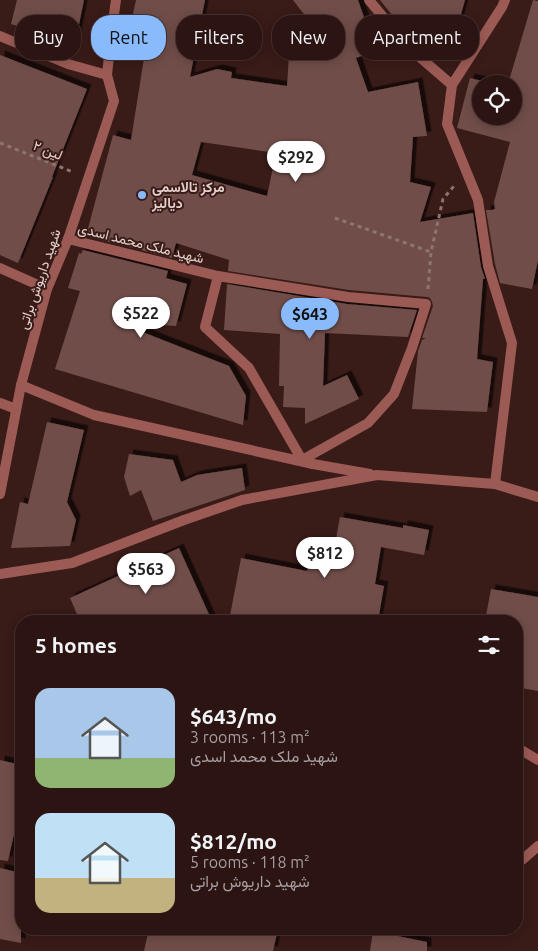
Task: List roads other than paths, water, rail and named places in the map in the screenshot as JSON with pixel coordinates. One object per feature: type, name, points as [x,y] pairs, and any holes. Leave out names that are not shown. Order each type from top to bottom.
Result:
[{"type":"street","name":"شهید داریوش براتی","points":[[0,494],[20,385],[47,289],[68,239],[114,102],[106,75],[116,0]]},
{"type":"street","points":[[369,0],[408,47],[452,85]]},
{"type":"street","points":[[496,484],[512,343],[488,266],[478,200],[448,124],[452,85],[505,0]]},
{"type":"street","points":[[0,36],[68,64],[106,75]]},
{"type":"street","name":"شهید ملک محمد اسدی","points":[[68,239],[218,276],[205,328],[249,368],[302,460]]},
{"type":"street","points":[[0,268],[47,289]]},
{"type":"street","points":[[218,276],[348,297],[426,304],[412,348],[394,394],[368,423],[302,460]]},
{"type":"street","points":[[20,385],[94,415],[313,464],[377,475],[496,484],[538,497]]},
{"type":"street","points":[[0,402],[16,409]]},
{"type":"street","points":[[302,460],[313,464]]},
{"type":"street","points":[[0,574],[72,563],[242,500],[377,475]]},
{"type":"street","points":[[523,751],[538,760]]},
{"type":"street","points":[[523,859],[538,846]]},
{"type":"place","name":"مرکز تالاسمی دیالیز","points":[[142,195]]}]
